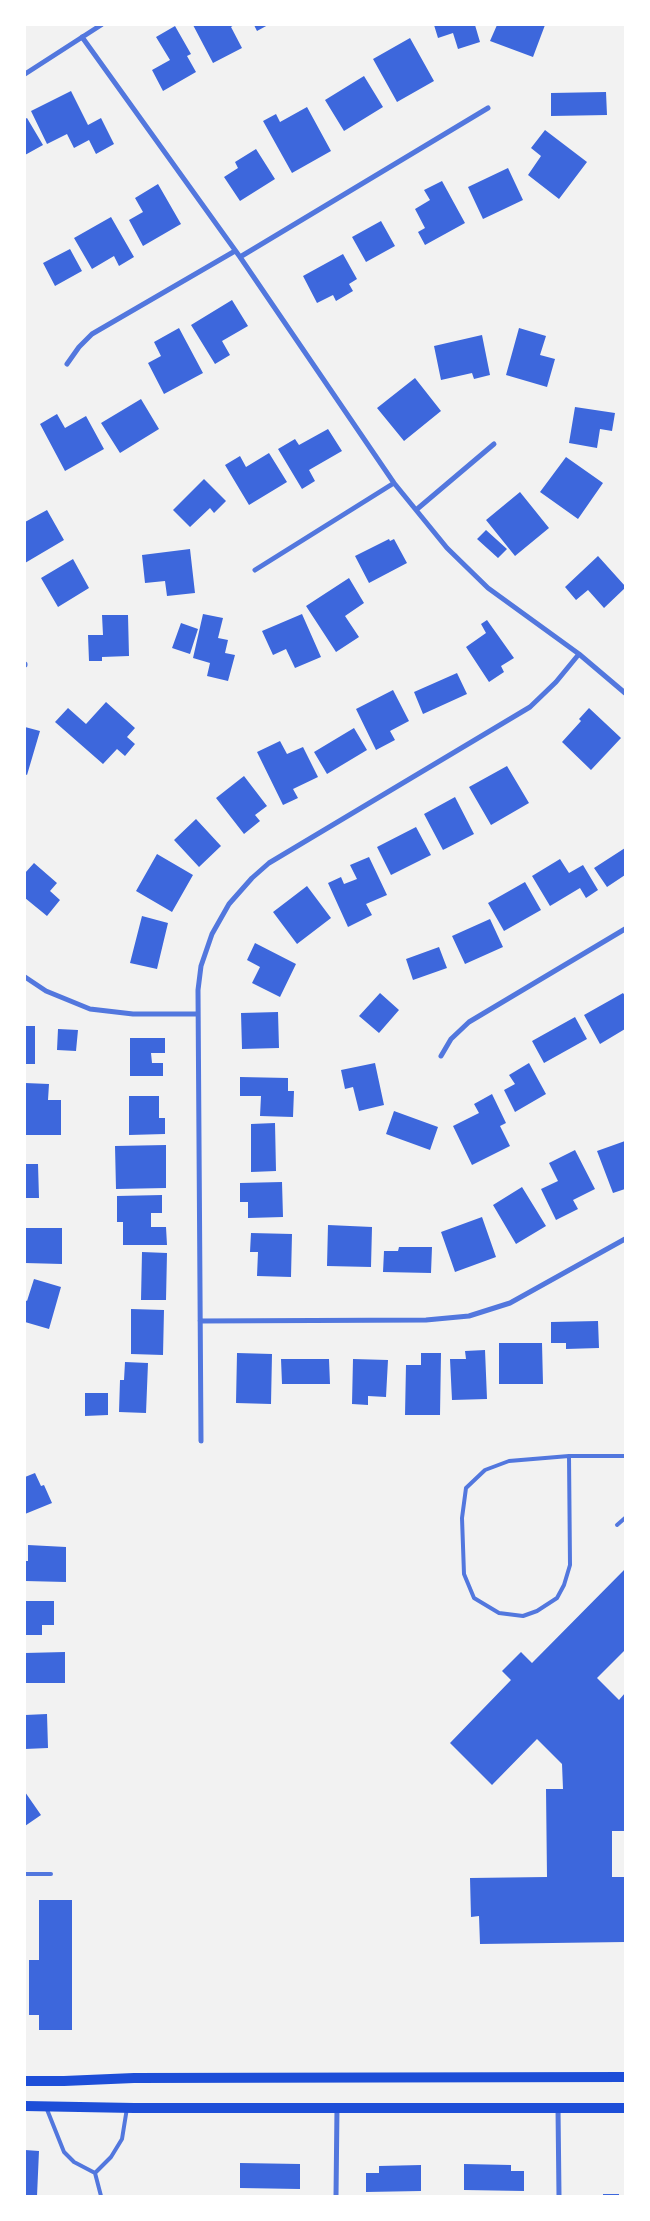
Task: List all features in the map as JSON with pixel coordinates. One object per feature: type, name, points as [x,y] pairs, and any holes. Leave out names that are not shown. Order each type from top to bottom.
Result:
[{"type":"main road","points":[[25,2081],[134,2078],[625,2077]]},
{"type":"main road","points":[[25,2106],[625,2108]]},
{"type":"street","points":[[25,74],[101,25]]},
{"type":"street","points":[[82,37],[240,258],[394,483],[447,548],[488,588],[579,654],[625,693]]},
{"type":"street","points":[[240,258],[488,108]]},
{"type":"street","points":[[67,364],[79,347],[92,334],[235,251]]},
{"type":"street","points":[[416,510],[494,444]]},
{"type":"street","points":[[255,570],[394,483]]},
{"type":"street","points":[[201,1441],[198,990],[201,966],[212,934],[229,904],[252,878],[269,864],[530,707],[556,682],[579,654]]},
{"type":"street","points":[[441,1056],[451,1040],[469,1022],[625,929]]},
{"type":"street","points":[[25,977],[46,992],[90,1009],[133,1014],[198,1014]]},
{"type":"street","points":[[200,1320],[426,1320],[469,1316],[510,1303],[625,1239]]},
{"type":"street","points":[[336,2108],[336,2196]]},
{"type":"street","points":[[558,2108],[559,2196]]},
{"type":"lane","points":[[569,1456],[570,1565],[564,1585],[557,1598],[537,1611],[523,1616],[499,1613],[474,1598],[464,1574],[462,1518],[466,1488],[485,1470],[509,1461],[569,1456],[625,1456]]},
{"type":"lane","points":[[616,1525],[625,1518]]},
{"type":"lane","points":[[25,1874],[51,1874]]},
{"type":"lane","points":[[46,2106],[64,2152],[74,2162],[95,2173],[101,2196]]},
{"type":"lane","points":[[95,2173],[111,2157],[122,2140],[127,2107]]},
{"type":"building","points":[[193,25],[234,25],[231,27],[242,48],[213,63]]},
{"type":"building","points":[[254,25],[268,25],[257,31]]},
{"type":"building","points":[[434,25],[475,25],[480,42],[458,49],[453,33],[438,38]]},
{"type":"building","points":[[497,25],[545,25],[533,57],[490,41]]},
{"type":"building","points":[[175,26],[191,54],[187,56],[196,72],[163,91],[152,70],[170,60],[156,37]]},
{"type":"building","points":[[410,38],[434,81],[397,102],[373,59]]},
{"type":"building","points":[[364,76],[383,107],[344,131],[325,100]]},
{"type":"building","points":[[71,91],[88,125],[101,118],[114,144],[96,154],[89,140],[74,148],[67,134],[47,144],[31,111]]},
{"type":"building","points":[[606,92],[607,115],[551,116],[551,93]]},
{"type":"building","points":[[307,107],[331,151],[292,173],[263,121],[276,114],[280,122]]},
{"type":"building","points":[[27,118],[43,145],[25,155],[25,119]]},
{"type":"building","points":[[545,130],[587,162],[559,199],[528,175],[541,156],[531,148]]},
{"type":"building","points":[[256,149],[275,179],[240,201],[224,177],[238,168],[235,162]]},
{"type":"building","points":[[508,168],[523,200],[483,219],[468,187]]},
{"type":"building","points":[[442,181],[465,223],[425,245],[418,232],[425,228],[415,209],[430,200],[424,190]]},
{"type":"building","points":[[158,184],[181,224],[143,246],[129,220],[143,212],[135,198]]},
{"type":"building","points":[[111,217],[134,257],[119,266],[114,256],[92,269],[74,238]]},
{"type":"building","points":[[381,221],[395,246],[366,262],[352,237]]},
{"type":"building","points":[[70,249],[82,271],[55,286],[43,263]]},
{"type":"building","points":[[343,254],[357,279],[349,284],[353,291],[336,301],[333,295],[317,303],[303,276]]},
{"type":"building","points":[[232,300],[248,326],[222,341],[230,355],[215,364],[191,325]]},
{"type":"building","points":[[179,328],[203,373],[164,394],[148,363],[161,356],[154,342]]},
{"type":"building","points":[[519,328],[546,336],[540,355],[555,359],[547,387],[506,375]]},
{"type":"building","points":[[482,335],[490,375],[474,379],[472,373],[441,380],[434,346]]},
{"type":"building","points":[[415,378],[441,411],[404,441],[377,408]]},
{"type":"building","points":[[141,399],[159,429],[120,453],[101,423]]},
{"type":"building","points":[[575,407],[615,413],[612,431],[600,429],[597,448],[569,443]]},
{"type":"building","points":[[57,414],[65,428],[86,416],[104,449],[65,471],[40,424]]},
{"type":"building","points":[[328,429],[342,451],[309,470],[315,481],[302,489],[278,449],[295,439],[299,445]]},
{"type":"building","points":[[269,453],[287,482],[249,505],[225,465],[240,456],[246,467]]},
{"type":"building","points":[[566,457],[603,483],[578,519],[540,492]]},
{"type":"building","points":[[204,479],[226,501],[214,513],[210,508],[190,527],[173,510]]},
{"type":"building","points":[[520,492],[549,528],[515,556],[486,520]]},
{"type":"building","points":[[47,510],[64,540],[25,563],[25,522]]},
{"type":"building","points":[[486,530],[507,549],[498,558],[477,539]]},
{"type":"building","points":[[389,539],[390,541],[394,539],[407,563],[369,583],[355,556]]},
{"type":"building","points":[[190,549],[195,593],[167,596],[165,581],[145,583],[142,555]]},
{"type":"building","points":[[598,556],[625,586],[604,608],[588,590],[576,600],[565,587]]},
{"type":"building","points":[[73,559],[89,588],[58,607],[41,578]]},
{"type":"building","points":[[349,578],[364,603],[345,616],[359,637],[336,652],[306,606]]},
{"type":"building","points":[[203,614],[223,618],[218,638],[228,640],[225,653],[235,655],[228,681],[207,676],[210,663],[193,658]]},
{"type":"building","points":[[302,614],[321,657],[295,668],[286,649],[273,655],[262,631]]},
{"type":"building","points":[[102,615],[128,615],[129,656],[102,657],[102,661],[89,661],[88,635],[103,635]]},
{"type":"building","points":[[487,620],[514,658],[501,666],[504,672],[489,682],[466,647],[486,633],[481,624]]},
{"type":"building","points":[[181,623],[198,629],[190,654],[172,648]]},
{"type":"building","points":[[457,673],[467,694],[423,714],[414,692]]},
{"type":"building","points":[[393,690],[409,721],[390,731],[395,740],[376,750],[356,709]]},
{"type":"building","points":[[106,702],[135,728],[127,737],[135,744],[125,756],[117,749],[103,764],[55,722],[68,708],[86,724]]},
{"type":"building","points":[[589,708],[621,738],[591,770],[562,742],[581,721],[579,719]]},
{"type":"building","points":[[25,727],[40,731],[27,775],[25,774]]},
{"type":"building","points":[[354,728],[367,750],[327,774],[314,752]]},
{"type":"building","points":[[280,741],[287,754],[303,747],[318,777],[293,789],[298,798],[283,805],[257,752]]},
{"type":"building","points":[[507,766],[529,803],[491,825],[469,787]]},
{"type":"building","points":[[244,776],[267,806],[255,815],[260,821],[244,834],[216,798]]},
{"type":"building","points":[[455,797],[474,834],[443,850],[424,814]]},
{"type":"building","points":[[196,819],[221,846],[199,867],[174,840]]},
{"type":"building","points":[[416,827],[431,855],[391,875],[377,847]]},
{"type":"building","points":[[625,848],[625,875],[607,887],[594,868]]},
{"type":"building","points":[[157,854],[193,875],[172,912],[136,891]]},
{"type":"building","points":[[369,857],[387,895],[366,904],[372,915],[348,927],[328,883],[341,877],[344,884],[357,879],[350,865]]},
{"type":"building","points":[[560,859],[569,873],[583,865],[598,890],[586,898],[580,888],[550,906],[532,876]]},
{"type":"building","points":[[34,863],[57,883],[50,891],[60,900],[47,916],[25,898],[25,873]]},
{"type":"building","points":[[525,882],[541,910],[504,931],[488,903]]},
{"type":"building","points":[[307,886],[331,918],[297,944],[273,912]]},
{"type":"building","points":[[142,916],[168,923],[157,969],[130,963]]},
{"type":"building","points":[[490,919],[503,947],[465,964],[452,936]]},
{"type":"building","points":[[255,943],[296,964],[280,997],[252,983],[260,967],[247,960]]},
{"type":"building","points":[[439,947],[447,968],[413,980],[406,959]]},
{"type":"building","points":[[380,993],[399,1010],[379,1033],[359,1016]]},
{"type":"building","points":[[623,993],[625,996],[625,1029],[600,1044],[584,1015]]},
{"type":"building","points":[[278,1012],[279,1048],[242,1049],[241,1013]]},
{"type":"building","points":[[575,1017],[587,1039],[544,1063],[532,1041]]},
{"type":"building","points":[[25,1026],[35,1026],[35,1064],[25,1064]]},
{"type":"building","points":[[58,1029],[78,1030],[76,1051],[57,1050]]},
{"type":"building","points":[[130,1038],[165,1038],[165,1053],[151,1053],[152,1063],[163,1063],[163,1076],[130,1076]]},
{"type":"building","points":[[375,1063],[384,1105],[359,1111],[353,1087],[345,1089],[341,1070]]},
{"type":"building","points":[[529,1063],[546,1094],[515,1112],[504,1090],[515,1084],[509,1075]]},
{"type":"building","points":[[240,1077],[288,1078],[288,1091],[294,1091],[293,1117],[260,1116],[261,1096],[240,1096]]},
{"type":"building","points":[[25,1083],[49,1084],[48,1100],[61,1100],[61,1135],[25,1135]]},
{"type":"building","points":[[492,1094],[506,1123],[500,1126],[510,1146],[472,1165],[453,1126],[479,1113],[474,1104]]},
{"type":"building","points":[[129,1096],[159,1096],[159,1118],[165,1118],[165,1134],[129,1135]]},
{"type":"building","points":[[394,1111],[438,1127],[430,1150],[386,1134]]},
{"type":"building","points":[[275,1123],[276,1171],[251,1172],[251,1124]]},
{"type":"building","points":[[625,1141],[625,1189],[613,1193],[597,1151]]},
{"type":"building","points":[[166,1145],[166,1188],[116,1189],[115,1146]]},
{"type":"building","points":[[575,1150],[595,1189],[573,1200],[578,1209],[556,1220],[541,1189],[558,1181],[549,1163]]},
{"type":"building","points":[[25,1164],[38,1164],[39,1198],[25,1198]]},
{"type":"building","points":[[282,1182],[283,1217],[248,1218],[248,1202],[240,1202],[240,1183]]},
{"type":"building","points":[[522,1187],[546,1226],[516,1244],[493,1205]]},
{"type":"building","points":[[162,1195],[162,1213],[151,1213],[151,1227],[166,1227],[167,1245],[123,1245],[123,1222],[117,1222],[117,1196]]},
{"type":"building","points":[[482,1217],[496,1257],[455,1272],[441,1232]]},
{"type":"building","points":[[328,1225],[372,1227],[371,1267],[327,1266]]},
{"type":"building","points":[[25,1228],[62,1228],[62,1264],[25,1263]]},
{"type":"building","points":[[251,1233],[292,1234],[291,1277],[257,1276],[258,1252],[250,1252]]},
{"type":"building","points":[[399,1247],[432,1247],[431,1273],[383,1272],[384,1251],[398,1251]]},
{"type":"building","points":[[142,1252],[167,1253],[166,1300],[141,1300]]},
{"type":"building","points":[[34,1279],[61,1287],[49,1329],[25,1322],[25,1300],[27,1301]]},
{"type":"building","points":[[131,1309],[164,1310],[163,1355],[131,1354]]},
{"type":"building","points":[[598,1321],[599,1348],[566,1349],[566,1343],[551,1343],[551,1322]]},
{"type":"building","points":[[499,1343],[542,1343],[543,1384],[499,1384]]},
{"type":"building","points":[[485,1350],[487,1399],[452,1400],[450,1359],[466,1359],[465,1351]]},
{"type":"building","points":[[237,1353],[272,1354],[271,1404],[236,1403]]},
{"type":"building","points":[[421,1353],[441,1353],[440,1415],[405,1415],[406,1365],[421,1365]]},
{"type":"building","points":[[281,1359],[329,1359],[330,1384],[282,1384]]},
{"type":"building","points":[[353,1359],[388,1360],[386,1397],[368,1396],[368,1405],[352,1404]]},
{"type":"building","points":[[125,1362],[148,1363],[146,1413],[119,1412],[120,1380],[124,1380]]},
{"type":"building","points":[[85,1393],[108,1393],[108,1415],[85,1416]]},
{"type":"building","points":[[35,1473],[41,1486],[44,1485],[52,1503],[25,1514],[25,1477]]},
{"type":"building","points":[[28,1545],[66,1547],[66,1582],[25,1581],[25,1561],[28,1561]]},
{"type":"building","points":[[625,1569],[625,1650],[597,1678],[619,1700],[625,1693],[625,1831],[612,1831],[612,1877],[624,1877],[625,1942],[480,1944],[479,1916],[471,1917],[470,1878],[547,1877],[546,1789],[563,1789],[562,1764],[537,1739],[492,1785],[450,1743],[511,1680],[502,1671],[521,1652],[532,1663]]},
{"type":"building","points":[[25,1601],[54,1601],[54,1625],[42,1625],[42,1635],[25,1635]]},
{"type":"building","points":[[65,1652],[65,1683],[25,1683],[25,1653]]},
{"type":"building","points":[[47,1714],[48,1748],[25,1749],[25,1715]]},
{"type":"building","points":[[25,1792],[41,1815],[25,1826]]},
{"type":"building","points":[[39,1900],[72,1900],[72,2030],[39,2030],[39,2015],[29,2015],[29,1960],[39,1960]]},
{"type":"building","points":[[25,2150],[39,2151],[37,2196],[25,2196]]},
{"type":"building","points":[[240,2163],[300,2164],[300,2189],[240,2188]]},
{"type":"building","points":[[464,2164],[511,2165],[511,2171],[524,2171],[524,2191],[464,2190]]},
{"type":"building","points":[[421,2165],[421,2191],[366,2192],[366,2173],[379,2173],[379,2166]]},
{"type":"building","points":[[603,2194],[619,2194],[619,2196],[603,2196]]}]
